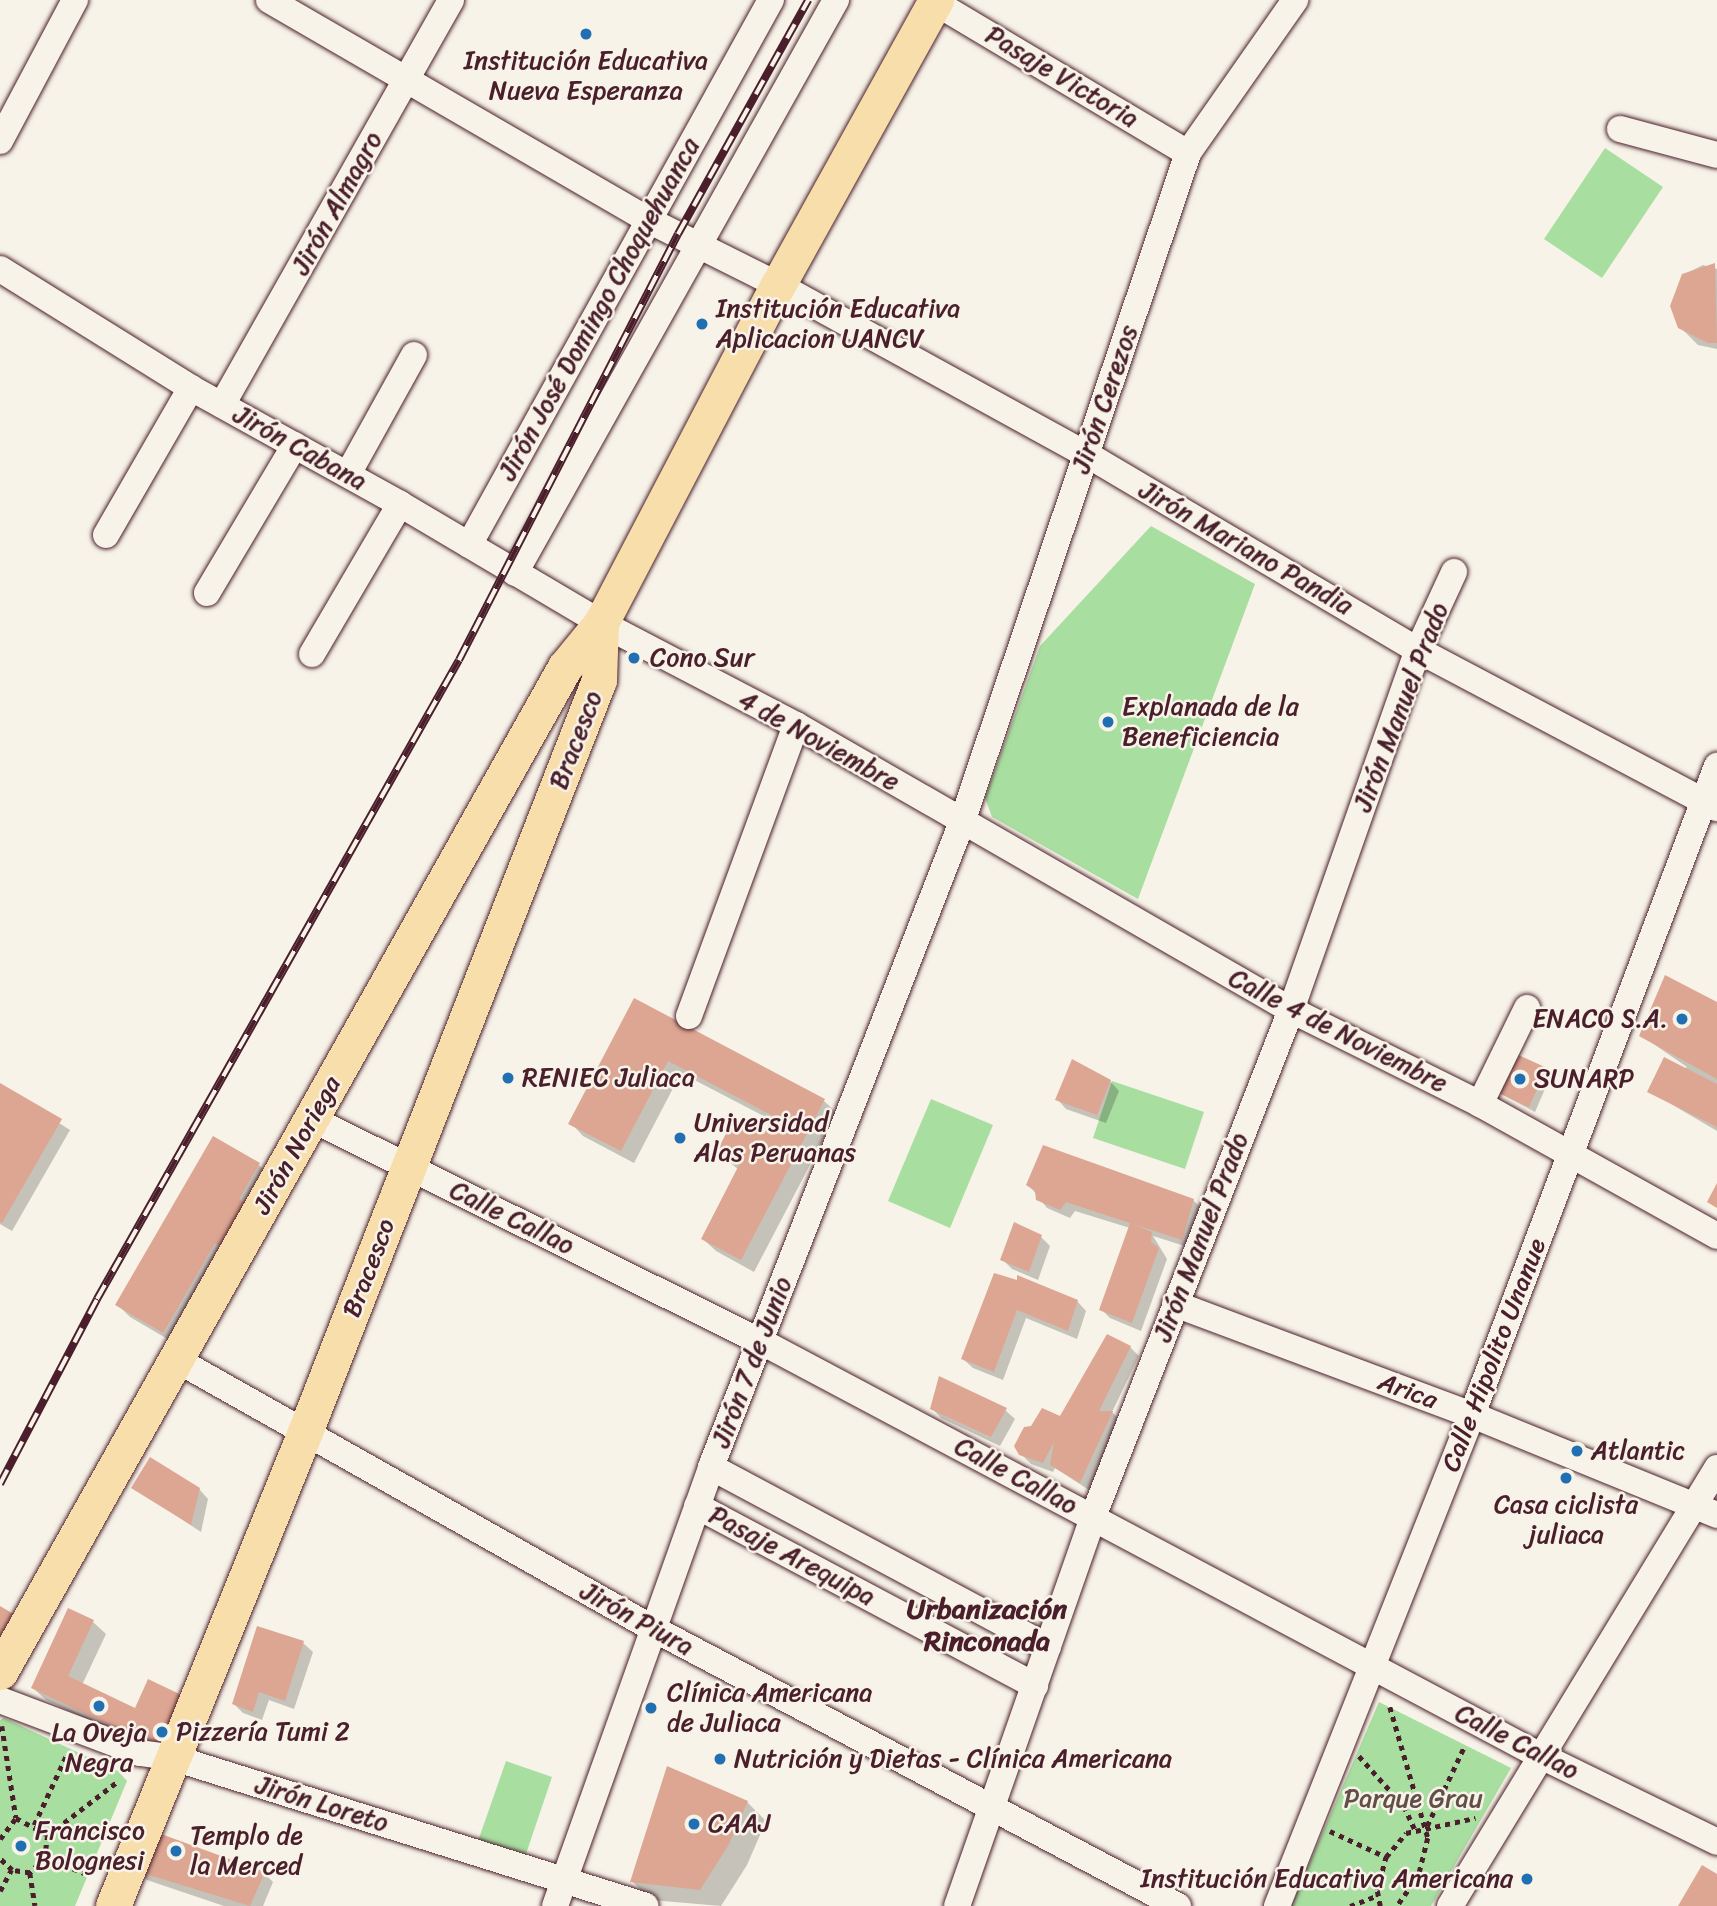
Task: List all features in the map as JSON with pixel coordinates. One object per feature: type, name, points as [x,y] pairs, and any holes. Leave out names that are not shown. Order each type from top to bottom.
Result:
[{"type":"main road","points":[[601,623],[778,285],[934,1]]},
{"type":"main road","name":"Jirón Noriega","points":[[0,1672],[565,667],[601,623]]},
{"type":"main road","name":"Bracesco","points":[[113,1906],[305,1432],[599,680],[601,623]]},
{"type":"street","points":[[0,141],[75,0]]},
{"type":"street","name":"Jirón Mariano Pandia","points":[[270,0],[648,220],[778,285],[1086,454],[1418,650],[1710,804]]},
{"type":"street","name":"Jirón Almagro","points":[[222,405],[451,0]]},
{"type":"street","name":"Jirón José Domingo Choquehuanca","points":[[469,545],[771,0]]},
{"type":"street","points":[[515,573],[696,244],[836,0]]},
{"type":"street","name":"Jirón Cerezos","points":[[962,822],[1188,153],[1294,0]]},
{"type":"street","name":"Pasaje Victoria","points":[[934,1],[1188,153]]},
{"type":"street","points":[[1620,129],[1717,155]]},
{"type":"street","name":"Jirón Cabana","points":[[0,269],[191,388],[348,474],[601,623]]},
{"type":"street","points":[[348,474],[414,355]]},
{"type":"street","points":[[106,536],[191,388]]},
{"type":"street","points":[[207,593],[295,445]]},
{"type":"street","points":[[312,654],[400,504]]},
{"type":"street","name":"Jirón Manuel Prado","points":[[957,1906],[1093,1517],[1291,1010],[1418,650],[1454,572]]},
{"type":"street","name":"4 de Noviembre","points":[[601,623],[796,725],[962,822]]},
{"type":"street","points":[[689,1016],[796,725]]},
{"type":"street","name":"Calle Hipolito Unanue","points":[[1277,1906],[1710,804],[1717,766]]},
{"type":"street","name":"Calle 4 de Noviembre","points":[[962,822],[1291,1010],[1480,1104],[1717,1236]]},
{"type":"street","name":"Jirón 7 de Junio","points":[[555,1906],[711,1467],[962,822]]},
{"type":"street","points":[[1480,1104],[1527,1008]]},
{"type":"street","name":"Calle Callao","points":[[312,1119],[760,1341],[1539,1755],[1717,1842]]},
{"type":"street","name":"Arica","points":[[1175,1304],[1472,1415],[1705,1510]]},
{"type":"street","name":"Jirón Piura","points":[[177,1360],[652,1628],[1178,1906]]},
{"type":"street","name":"Pasaje Arequipa","points":[[711,1467],[1048,1647]]},
{"type":"street","points":[[1446,1896],[1705,1510],[1717,1468]]},
{"type":"street","name":"Pasaje Arequipa","points":[[697,1506],[1035,1686]]},
{"type":"street","name":"Jirón Loreto","points":[[1,1712],[139,1753],[174,1758],[645,1906]]},
{"type":"path","points":[[1390,1707],[1427,1827]]},
{"type":"path","points":[[1,1712],[16,1818],[1,1836]]},
{"type":"path","points":[[1397,1906],[1419,1875],[1427,1827],[1465,1745]]},
{"type":"path","points":[[34,1825],[68,1754]]},
{"type":"path","points":[[1357,1754],[1404,1806],[1415,1830]]},
{"type":"path","points":[[30,1873],[45,1857],[48,1835],[118,1781]]},
{"type":"path","points":[[1380,1906],[1378,1895],[1386,1857],[1406,1833],[1483,1817]]},
{"type":"path","points":[[16,1818],[34,1825],[48,1835]]},
{"type":"path","points":[[1324,1828],[1386,1857]]},
{"type":"path","points":[[45,1857],[84,1873]]},
{"type":"path","points":[[0,1859],[12,1870],[30,1873]]},
{"type":"path","points":[[0,1891],[12,1870]]},
{"type":"path","points":[[30,1873],[35,1906]]},
{"type":"path","points":[[1419,1875],[1446,1896]]},
{"type":"path","points":[[1350,1906],[1378,1895]]},
{"type":"green space","points":[[1605,148],[1663,187],[1602,278],[1544,239]]},
{"type":"green space","name":"Explanada de la Beneficiencia","points":[[1151,526],[1255,584],[1138,899],[992,817],[985,798],[1040,646]]},
{"type":"green space","points":[[1112,1081],[1204,1112],[1185,1169],[1093,1138]]},
{"type":"green space","points":[[931,1099],[993,1125],[950,1228],[888,1201]]},
{"type":"green space","name":"Parque Grau","points":[[1379,1702],[1511,1768],[1431,1906],[1291,1906]]},
{"type":"green space","points":[[4,1718],[118,1771],[127,1781],[75,1906],[0,1906],[0,1720]]},
{"type":"green space","points":[[506,1761],[552,1777],[525,1857],[478,1841]]},
{"type":"building","points":[[1715,263],[1717,343],[1708,343],[1678,328],[1670,306],[1682,274]]},
{"type":"building","name":"ENACO S.A.","points":[[1665,975],[1717,1002],[1717,1079],[1639,1036]]},
{"type":"building","points":[[634,998],[825,1099],[741,1260],[701,1239],[739,1165],[716,1153],[734,1118],[764,1134],[773,1116],[668,1061],[621,1151],[568,1124]]},
{"type":"building","name":"SUNARP","points":[[1512,1052],[1547,1068],[1529,1107],[1494,1091]]},
{"type":"building","points":[[1664,1057],[1717,1084],[1717,1127],[1647,1092]]},
{"type":"building","points":[[1072,1059],[1111,1080],[1097,1115],[1055,1100]]},
{"type":"building","points":[[0,1083],[62,1119],[2,1223],[0,1222]]},
{"type":"building","points":[[213,1136],[260,1163],[239,1199],[250,1206],[225,1250],[215,1243],[163,1333],[115,1305]]},
{"type":"building","points":[[1043,1145],[1194,1199],[1182,1240],[1133,1224],[1152,1232],[1151,1242],[1159,1248],[1132,1323],[1099,1310],[1130,1223],[1066,1202],[1060,1210],[1036,1200],[1035,1191],[1026,1185]]},
{"type":"building","points":[[1717,1183],[1717,1208],[1707,1202]]},
{"type":"building","points":[[1014,1222],[1042,1235],[1029,1272],[1000,1260]]},
{"type":"building","points":[[994,1273],[1017,1280],[1017,1275],[1078,1300],[1068,1331],[1017,1310],[994,1372],[961,1359]]},
{"type":"building","points":[[1107,1334],[1131,1346],[1099,1411],[1113,1411],[1080,1483],[1050,1465],[1054,1442],[1043,1463],[1019,1455],[1014,1446],[1024,1427],[1031,1426],[1042,1408],[1060,1416]]},
{"type":"building","points":[[939,1376],[1007,1408],[991,1437],[930,1409]]},
{"type":"building","points":[[150,1457],[200,1488],[191,1525],[131,1488]]},
{"type":"building","points":[[0,1606],[22,1619],[0,1658]]},
{"type":"building","points":[[68,1608],[94,1620],[68,1676],[135,1708],[148,1679],[192,1700],[168,1753],[31,1688]]},
{"type":"building","points":[[257,1626],[304,1641],[285,1701],[259,1692],[253,1712],[232,1704]]},
{"type":"building","name":"CAAJ","points":[[667,1766],[748,1801],[728,1846],[700,1890],[630,1882]]},
{"type":"building","name":"Templo de la Merced","points":[[153,1831],[265,1872],[250,1906],[136,1871]]},
{"type":"building","points":[[1702,1865],[1717,1874],[1717,1906],[1678,1906]]},
{"type":"railway","points":[[0,1484],[97,1299],[459,660],[678,234],[808,0]]},
{"type":"place","name":"Institución Educativa Nueva Esperanza","points":[[586,34]]},
{"type":"place","name":"Institución Educativa Aplicacion UANCV","points":[[702,324]]},
{"type":"place","name":"Cono Sur","points":[[634,658]]},
{"type":"place","name":"Explanada de la Beneficiencia","points":[[1108,722]]},
{"type":"place","name":"ENACO S.A.","points":[[1682,1019]]},
{"type":"place","name":"RENIEC Juliaca","points":[[508,1078]]},
{"type":"place","name":"SUNARP","points":[[1520,1079]]},
{"type":"place","name":"Universidad Alas Peruanas","points":[[680,1138]]},
{"type":"place","name":"Atlantic","points":[[1577,1451]]},
{"type":"place","name":"Casa ciclista juliaca","points":[[1566,1478]]},
{"type":"place","name":"La Oveja Negra","points":[[99,1706]]},
{"type":"place","name":"Clínica Americana de Juliaca","points":[[651,1708]]},
{"type":"place","name":"Pizzería Tumi 2","points":[[162,1732]]},
{"type":"place","name":"Nutrición y Dietas - Clínica Americana","points":[[720,1759]]},
{"type":"place","name":"CAAJ","points":[[694,1824]]},
{"type":"place","name":"Francisco Bolognesi","points":[[21,1846]]},
{"type":"place","name":"Templo de la Merced","points":[[176,1851]]},
{"type":"place","name":"Institución Educativa Americana","points":[[1527,1879]]},
{"type":"district","name":"Urbanización Rinconada","points":[[987,1625]]}]
